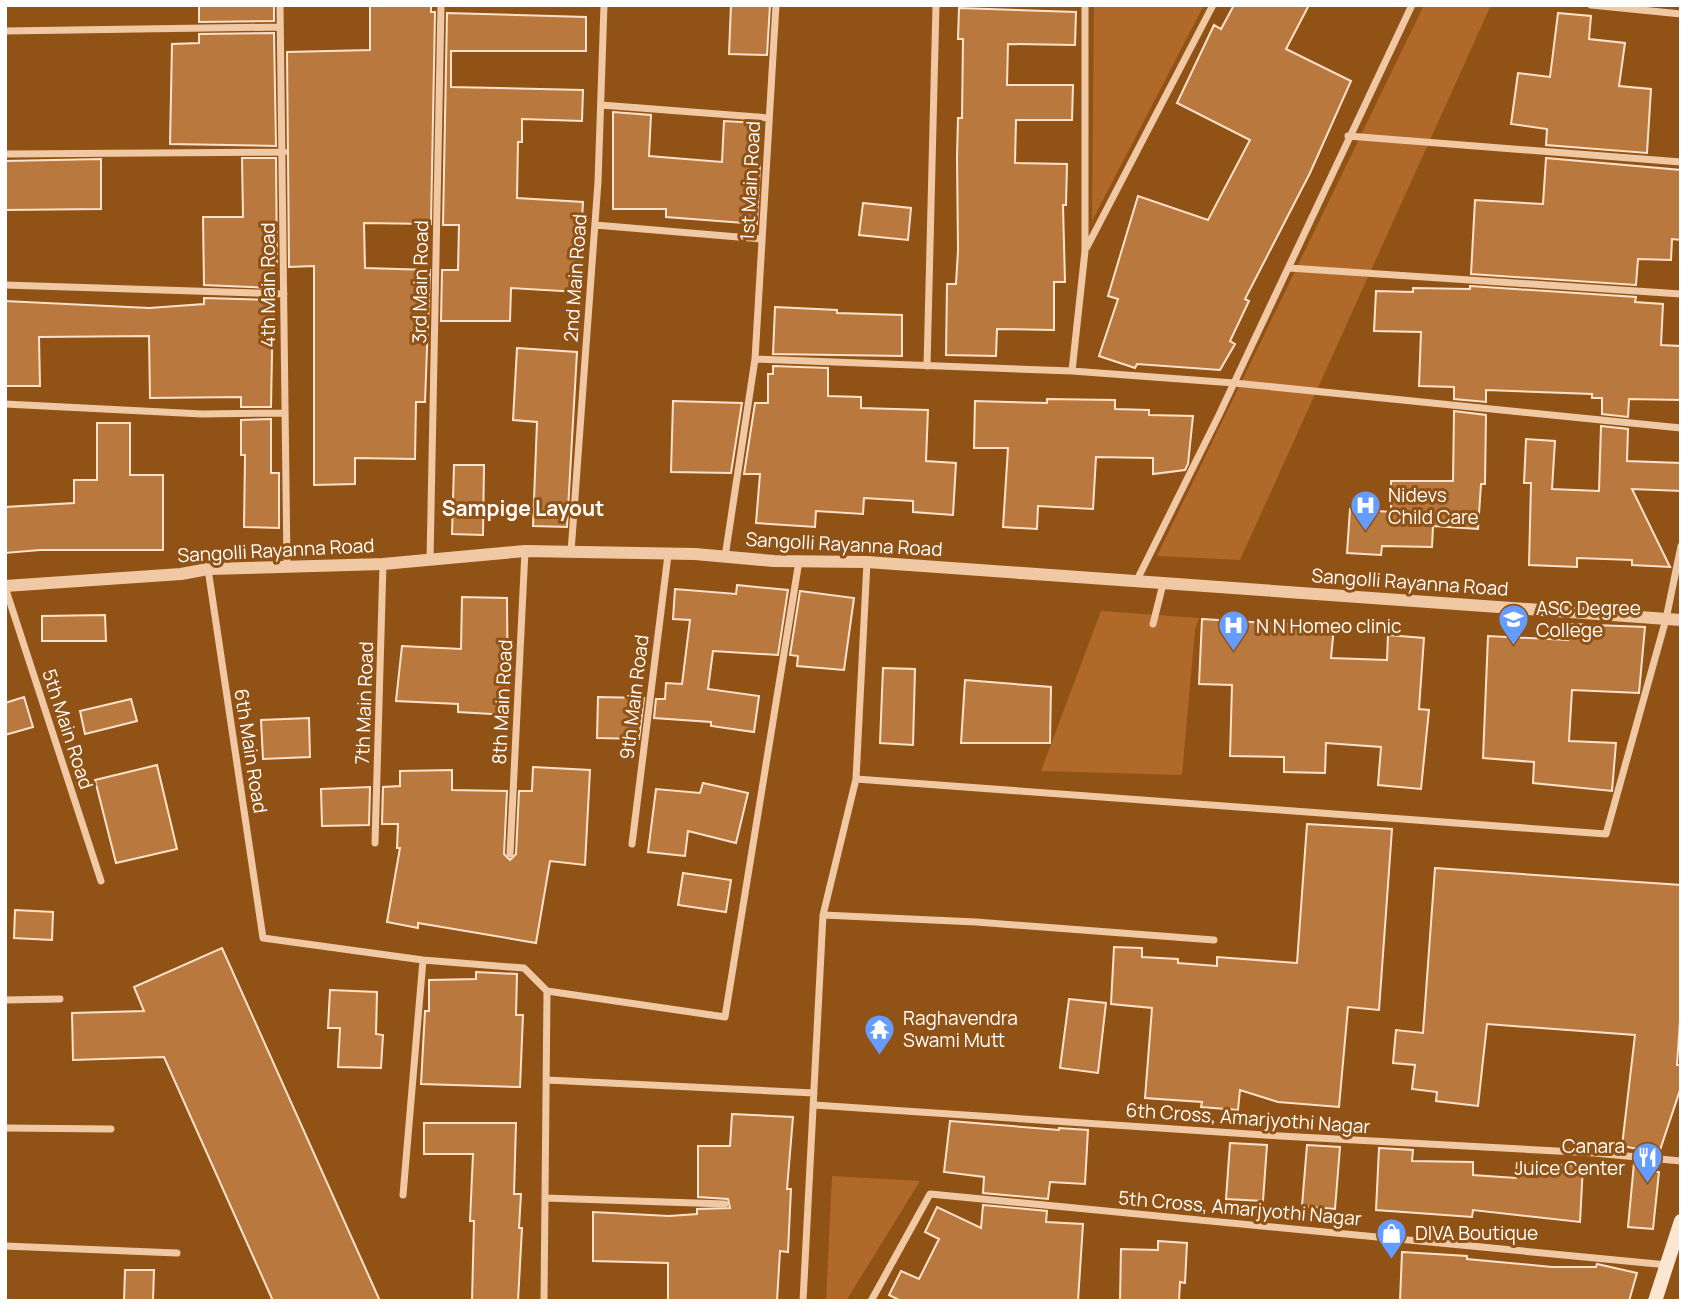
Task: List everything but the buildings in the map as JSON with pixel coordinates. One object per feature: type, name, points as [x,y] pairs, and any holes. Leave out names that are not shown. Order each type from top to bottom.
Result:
[{"type":"main road","points":[[1656,1300],[1681,1221]]},
{"type":"street","name":"4th Main Road","points":[[280,5],[284,152],[287,565]]},
{"type":"street","name":"3rd Main Road","points":[[430,560],[441,5]]},
{"type":"street","name":"2nd Main Road","points":[[570,552],[595,225],[604,5]]},
{"type":"street","name":"1st Main Road","points":[[725,556],[755,359],[776,5]]},
{"type":"street","points":[[927,366],[936,5]]},
{"type":"street","points":[[1072,371],[1085,251],[1086,5]]},
{"type":"street","points":[[1085,251],[1213,5]]},
{"type":"street","points":[[1136,582],[1234,383],[1412,5]]},
{"type":"street","points":[[1591,5],[1681,14]]},
{"type":"street","points":[[5,31],[280,27]]},
{"type":"street","points":[[601,105],[769,118]]},
{"type":"street","points":[[1348,136],[1681,162]]},
{"type":"street","points":[[5,154],[284,152]]},
{"type":"street","points":[[595,225],[762,239]]},
{"type":"street","points":[[1289,268],[1681,294]]},
{"type":"street","points":[[5,285],[284,294]]},
{"type":"street","points":[[755,359],[1072,371],[1234,383],[1681,428]]},
{"type":"street","points":[[5,404],[202,414],[285,413]]},
{"type":"street","points":[[856,779],[1606,834],[1666,619],[1681,546]]},
{"type":"street","name":"Sangolli Rayanna Road","points":[[5,586],[181,575],[208,569],[383,564],[526,551],[867,562],[1681,620]]},
{"type":"street","name":"8th Main Road","points":[[510,854],[526,551]]},
{"type":"street","name":"9th Main Road","points":[[632,844],[668,555]]},
{"type":"street","points":[[403,1195],[423,960],[524,968],[547,991],[725,1017],[799,561]]},
{"type":"street","points":[[803,1301],[823,915],[856,779],[867,562]]},
{"type":"street","name":"7th Main Road","points":[[375,843],[383,564]]},
{"type":"street","name":"6th Main Road","points":[[208,569],[263,938],[423,960]]},
{"type":"street","points":[[1153,624],[1163,584]]},
{"type":"street","name":"5th Main Road","points":[[5,586],[101,881]]},
{"type":"street","points":[[823,915],[976,922],[1214,940]]},
{"type":"street","points":[[544,1301],[547,991]]},
{"type":"street","points":[[5,1000],[60,999]]},
{"type":"street","points":[[547,1080],[814,1093]]},
{"type":"street","name":"6th Cross, Amarjyothi Nagar","points":[[814,1105],[1280,1136],[1594,1153],[1681,1161]]},
{"type":"street","points":[[5,1128],[111,1129]]},
{"type":"street","name":"5th Cross, Amarjyothi Nagar","points":[[871,1301],[930,1194],[1668,1265]]},
{"type":"street","points":[[545,1198],[725,1204]]},
{"type":"street","points":[[5,1246],[177,1253]]},
{"type":"shaded area","points":[[1094,5],[1204,5],[1092,221]]},
{"type":"shaded area","points":[[1424,5],[1491,5],[1240,560],[1157,556]]},
{"type":"shaded area","points":[[1101,611],[1199,618],[1195,630],[1182,775],[1041,771]]},
{"type":"shaded area","points":[[832,1176],[920,1181],[846,1301],[826,1301]]},
{"type":"place","name":"Nidevs Child Care","points":[[1365,533]]},
{"type":"place","name":"ASC Degree College","points":[[1513,646]]},
{"type":"place","name":"N N Homeo clinic","points":[[1233,653]]},
{"type":"place","name":"Raghavendra Swami Mutt","points":[[880,1056]]},
{"type":"place","name":"Canara Juice Center","points":[[1648,1184]]},
{"type":"place","name":"DIVA Boutique","points":[[1392,1260]]},
{"type":"district","name":"Sampige Layout","points":[[523,508]]}]
